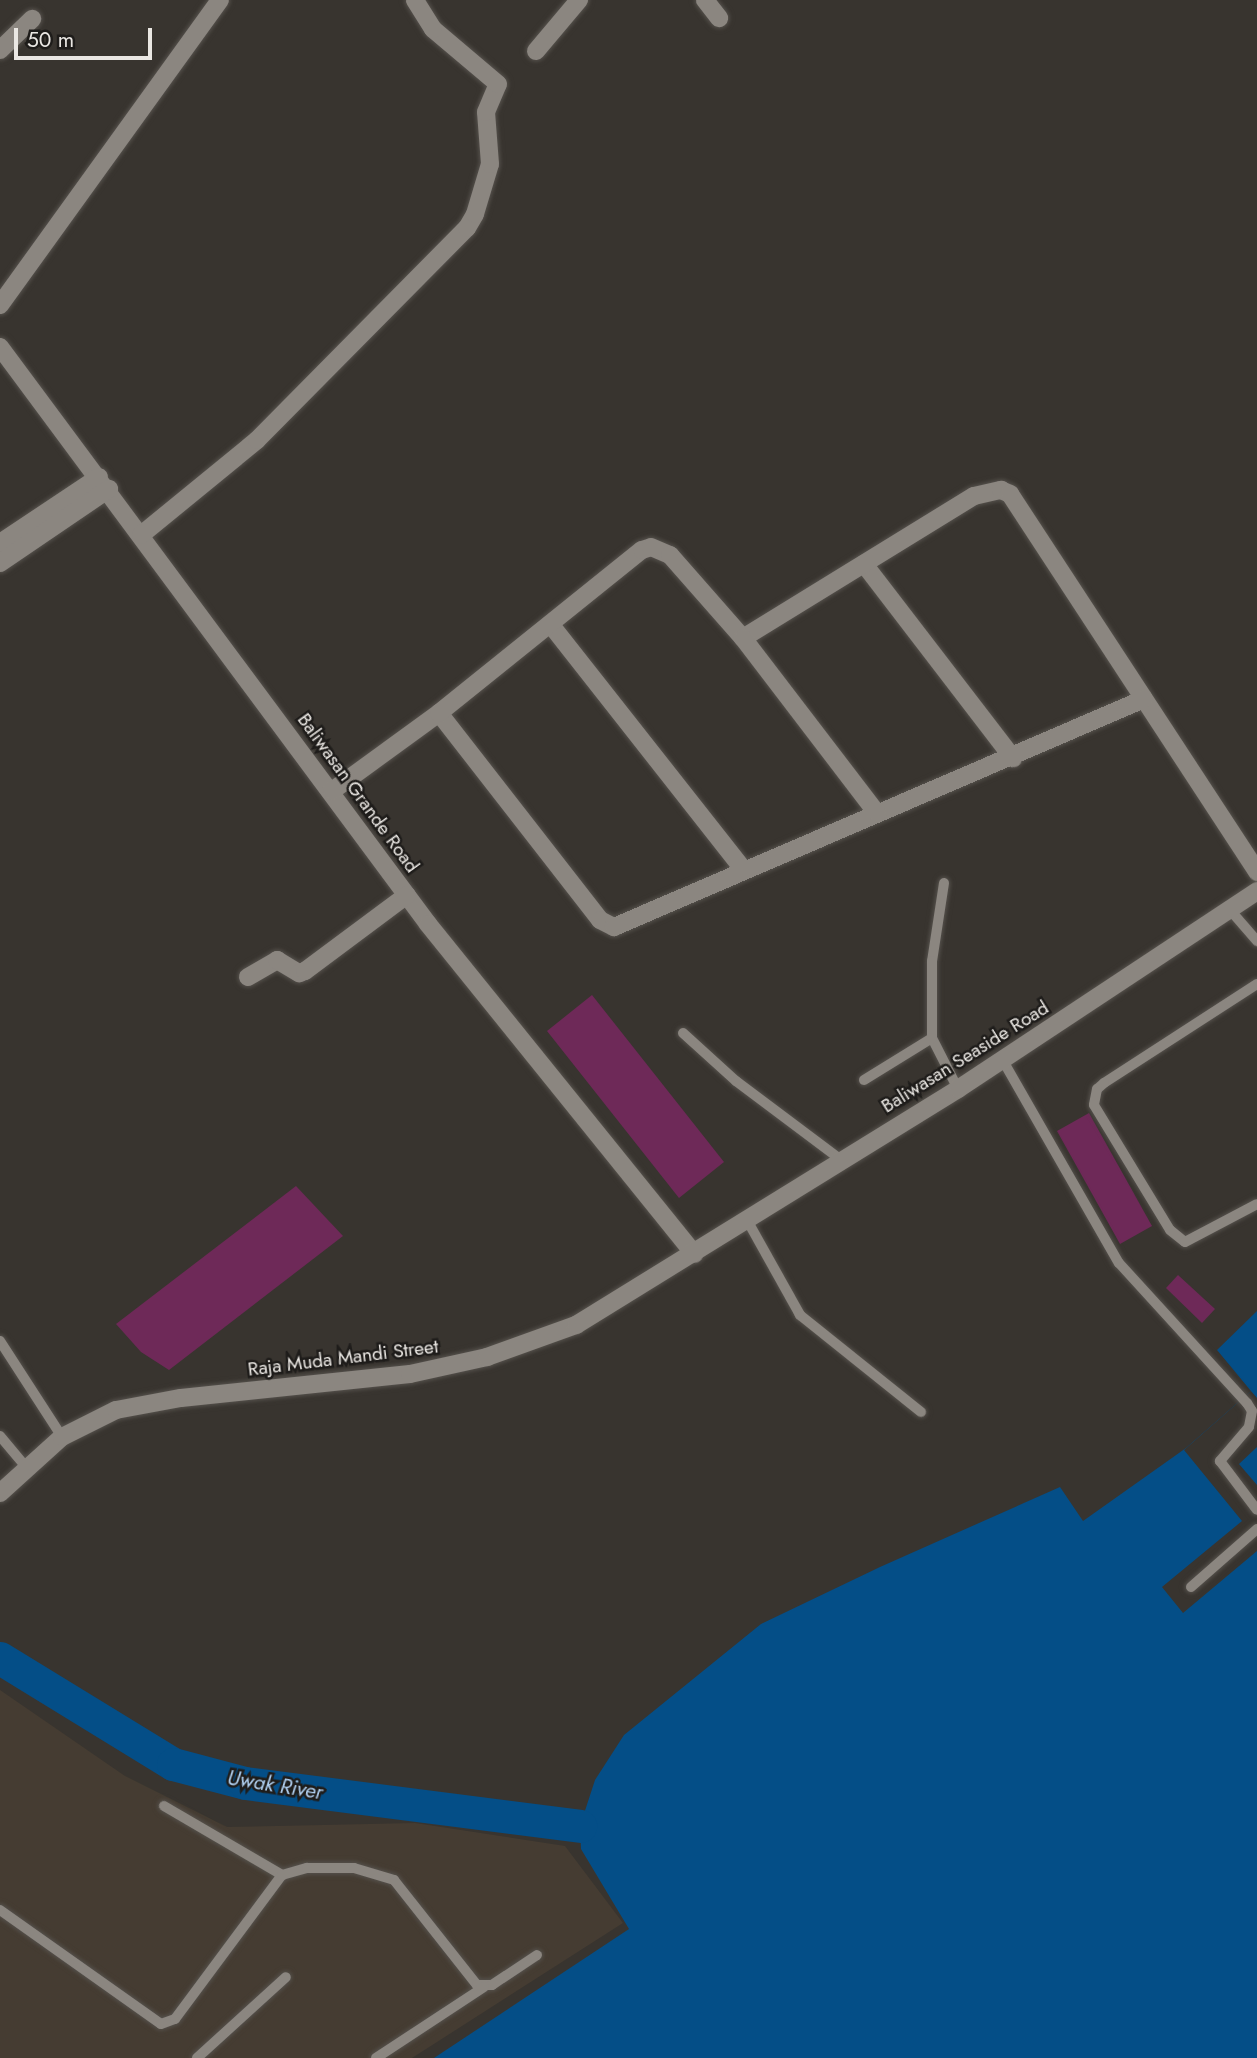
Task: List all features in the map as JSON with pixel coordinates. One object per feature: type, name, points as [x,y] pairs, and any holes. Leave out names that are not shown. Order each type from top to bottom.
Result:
[{"type":"street","points":[[0,305],[219,0]]},
{"type":"street","points":[[141,535],[257,440],[467,228],[475,214],[490,164],[486,112],[498,84],[433,29],[415,0]]},
{"type":"street","points":[[536,51],[579,0]]},
{"type":"street","points":[[705,0],[719,18]]},
{"type":"street","points":[[0,50],[32,19]]},
{"type":"street","name":"Baliwasan Grande Road","points":[[0,347],[104,483],[407,895],[694,1254]]},
{"type":"street","points":[[0,542],[104,483]]},
{"type":"street","points":[[0,563],[104,483]]},
{"type":"street","points":[[743,638],[974,496],[1001,491],[1010,494],[1257,872]]},
{"type":"street","points":[[332,791],[439,713],[642,550],[651,547],[670,555],[743,638],[877,813]]},
{"type":"street","points":[[864,564],[1013,758]]},
{"type":"street","points":[[551,625],[742,869]]},
{"type":"street","points":[[439,713],[607,925],[620,925],[742,869],[1013,758],[1144,699]]},
{"type":"street","name":"Baliwasan Seaside Road","points":[[694,1254],[840,1159],[958,1088],[1231,911],[1257,891]]},
{"type":"street","points":[[248,976],[277,960],[299,972],[305,971],[407,895]]},
{"type":"street","name":"Raja Muda Mandi Street","points":[[0,1493],[25,1466],[62,1437],[116,1410],[149,1402],[410,1374],[487,1357],[576,1325],[694,1254]]},
{"type":"lane","points":[[944,883],[932,961],[932,1038],[958,1088]]},
{"type":"lane","points":[[1231,911],[1257,941]]},
{"type":"lane","points":[[1257,984],[1104,1083],[1094,1098],[1100,1118],[1170,1230],[1185,1242],[1257,1204]]},
{"type":"lane","points":[[683,1033],[736,1081],[840,1159]]},
{"type":"lane","points":[[864,1080],[932,1038]]},
{"type":"lane","points":[[1002,1059],[1119,1263],[1247,1403],[1252,1418],[1249,1427],[1220,1461],[1257,1510]]},
{"type":"lane","points":[[747,1220],[800,1314],[920,1412]]},
{"type":"lane","points":[[0,1341],[62,1437]]},
{"type":"lane","points":[[0,1436],[25,1466]]},
{"type":"lane","points":[[1191,1587],[1257,1529]]},
{"type":"lane","points":[[164,1806],[282,1875]]},
{"type":"lane","points":[[0,1910],[161,2024],[168,2024],[282,1875],[307,1868],[354,1868],[394,1880],[471,1980],[484,1987]]},
{"type":"lane","points":[[376,2058],[537,1955]]},
{"type":"lane","points":[[197,2058],[286,1977]]},
{"type":"shaded area","points":[[0,1690],[125,1776],[227,1827],[415,1823],[565,1846],[623,1923],[412,2058],[0,2058]]},
{"type":"water","points":[[1257,1311],[1257,2058],[434,2058],[629,1929],[581,1849],[580,1826],[595,1780],[624,1735],[761,1624],[880,1567],[1060,1487],[1083,1521],[1186,1448],[1251,1391],[1217,1350]]},
{"type":"pier","points":[[1251,1391],[1257,1398],[1257,1447],[1239,1464],[1257,1485],[1257,1551],[1183,1613],[1162,1587],[1242,1521],[1184,1450]]},
{"type":"building","points":[[592,995],[724,1162],[679,1198],[547,1031]]},
{"type":"building","points":[[1089,1113],[1152,1226],[1120,1244],[1057,1131]]},
{"type":"building","points":[[296,1186],[343,1236],[169,1370],[141,1352],[116,1324]]},
{"type":"building","points":[[1178,1275],[1215,1309],[1202,1323],[1166,1288]]},
{"type":"waterway","name":"Uwak River","points":[[0,1658],[173,1764],[245,1783],[580,1826]]}]
